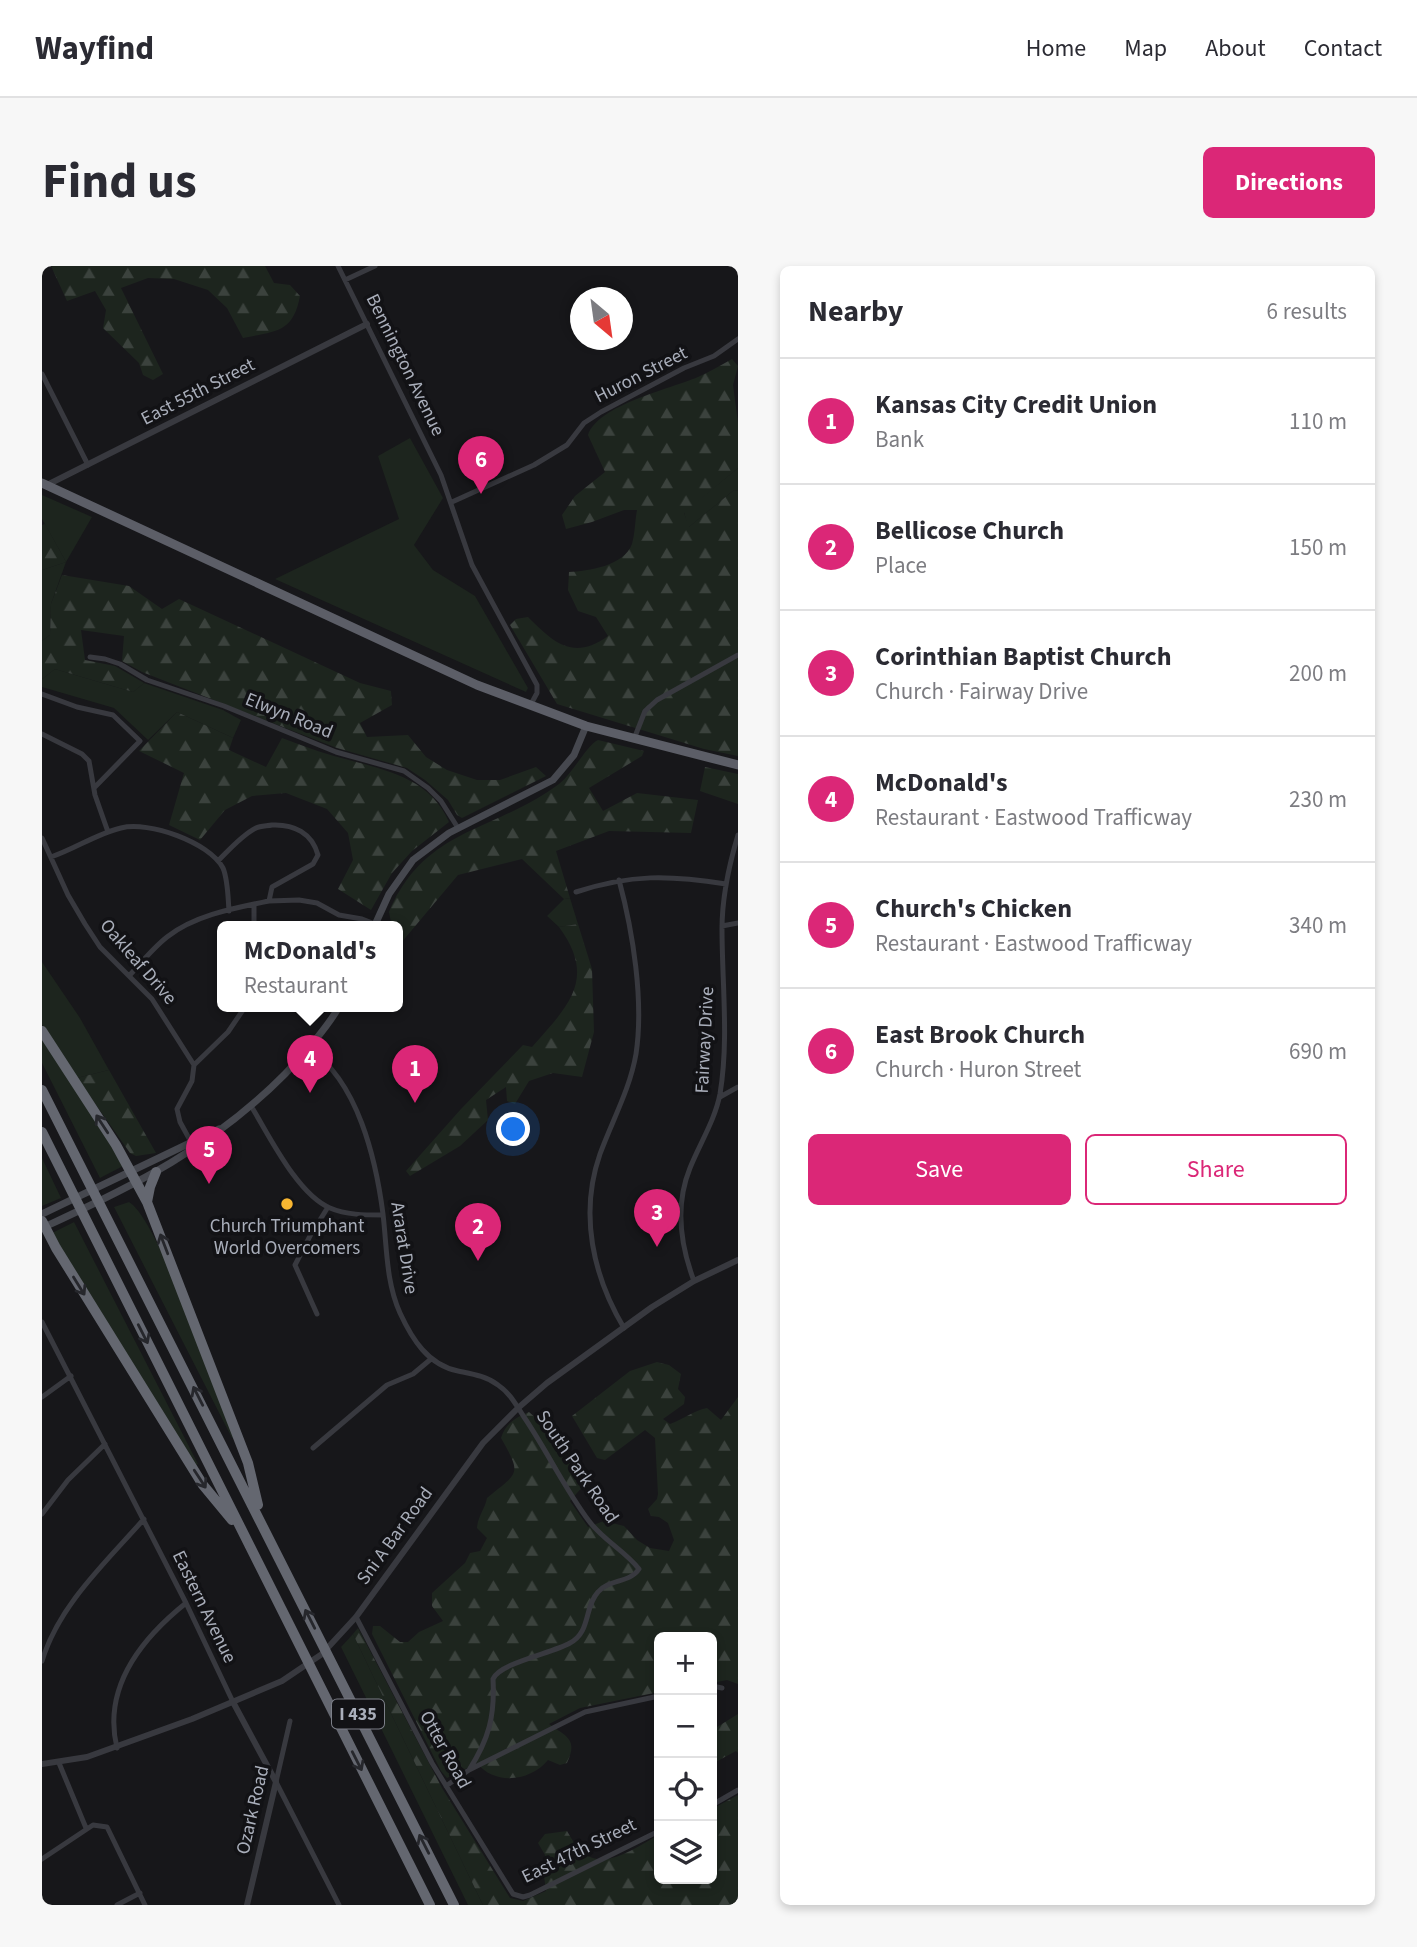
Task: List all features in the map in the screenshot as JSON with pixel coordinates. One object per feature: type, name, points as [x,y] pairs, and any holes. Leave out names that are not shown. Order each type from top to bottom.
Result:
[{"type":"highway","points":[[44,485],[477,685],[586,726],[738,765]]},
{"type":"highway","points":[[42,1031],[131,1171],[147,1202],[248,1463],[262,1522]]},
{"type":"highway","name":"I 435","points":[[42,1090],[454,1905]]},
{"type":"highway","name":"I 435","points":[[42,1132],[430,1905]]},
{"type":"highway","points":[[147,1202],[149,1187],[156,1172]]},
{"type":"highway","points":[[43,1225],[203,1485],[245,1537]]},
{"type":"highway","points":[[42,1240],[56,1248]]},
{"type":"main road","points":[[376,921],[389,894],[413,860],[430,845],[458,828],[553,780],[574,755],[586,726]]},
{"type":"main road","points":[[43,1225],[136,1183],[211,1139],[251,1106],[309,1049],[335,1012]]},
{"type":"main road","points":[[42,1214],[226,1125]]},
{"type":"street","name":"Bennington Avenue","points":[[338,266],[441,475],[471,565],[537,685],[537,692],[530,706]]},
{"type":"street","points":[[345,279],[375,266]]},
{"type":"street","name":"East 55th Street","points":[[44,485],[367,324]]},
{"type":"street","name":"Huron Street","points":[[452,502],[534,465],[567,446],[584,424],[601,412],[714,356],[738,339]]},
{"type":"street","points":[[42,374],[88,465]]},
{"type":"street","points":[[634,739],[645,711],[657,700],[738,655]]},
{"type":"street","name":"Elwyn Road","points":[[90,657],[120,664],[147,680],[224,706],[336,752],[404,771],[423,783],[442,801],[458,828]]},
{"type":"street","points":[[42,694],[77,707],[113,715],[140,741],[94,788]]},
{"type":"street","points":[[42,734],[82,754],[89,761],[94,788],[108,832]]},
{"type":"street","points":[[218,860],[257,827],[286,825],[304,833],[316,847],[318,856],[313,864],[272,887],[269,901]]},
{"type":"street","points":[[51,857],[121,828],[138,826],[165,831],[186,839],[218,860],[226,878],[229,911]]},
{"type":"street","name":"Fairway Drive","points":[[694,1282],[682,1242],[682,1199],[689,1170],[720,1097],[724,1012],[722,926],[726,884],[738,835]]},
{"type":"street","name":"Oakleaf Drive","points":[[42,838],[85,924],[100,947],[152,999],[194,1065]]},
{"type":"street","points":[[576,892],[620,880],[665,877],[726,884]]},
{"type":"street","points":[[620,880],[636,963],[638,1035],[629,1080],[596,1169],[591,1226],[593,1251],[600,1280],[609,1304],[624,1328]]},
{"type":"street","points":[[130,976],[155,947],[176,930],[200,919],[254,904],[299,900],[317,903],[339,915],[366,921]]},
{"type":"street","points":[[254,904],[254,921]]},
{"type":"street","points":[[722,926],[738,923]]},
{"type":"street","points":[[191,1142],[180,1122],[177,1109],[192,1081],[194,1065],[228,1032],[242,1012]]},
{"type":"street","name":"Ararat Drive","points":[[309,1049],[331,1069],[350,1098],[372,1157],[383,1215],[391,1288],[399,1311],[415,1341],[431,1359],[454,1371],[480,1376],[496,1384],[509,1394],[518,1408]]},
{"type":"street","points":[[720,1097],[738,1087]]},
{"type":"street","points":[[251,1106],[303,1185],[328,1207],[363,1215],[383,1215]]},
{"type":"street","points":[[317,1314],[295,1265],[328,1207]]},
{"type":"street","name":"Sni A Bar Road","points":[[42,1764],[59,1763],[117,1748],[267,1689],[322,1654],[356,1617],[483,1443],[518,1408],[547,1383],[652,1307],[738,1260]]},
{"type":"street","name":"Eastern Avenue","points":[[42,1322],[338,1905]]},
{"type":"street","points":[[313,1448],[387,1385],[413,1374],[431,1359]]},
{"type":"street","points":[[42,1397],[71,1376]]},
{"type":"street","name":"South Park Road","points":[[469,1770],[479,1755],[494,1716],[495,1674],[572,1643],[583,1630],[597,1592],[639,1571],[638,1566],[592,1524],[518,1408]]},
{"type":"street","points":[[42,1514],[68,1480],[105,1444]]},
{"type":"street","points":[[42,1661],[50,1639],[69,1607],[144,1519]]},
{"type":"street","points":[[117,1748],[112,1714],[124,1677],[150,1635],[186,1603]]},
{"type":"street","name":"Otter Road","points":[[356,1617],[446,1786],[513,1894]]},
{"type":"street","points":[[717,1687],[722,1688]]},
{"type":"street","points":[[446,1786],[469,1770],[585,1712],[654,1697]]},
{"type":"street","name":"Ozark Road","points":[[247,1905],[290,1721]]},
{"type":"street","points":[[59,1763],[86,1828]]},
{"type":"street","points":[[717,1802],[738,1790]]},
{"type":"street","points":[[42,1859],[86,1828],[93,1825],[107,1827],[145,1905]]},
{"type":"street","name":"East 47th Street","points":[[513,1894],[523,1897],[530,1895],[654,1833]]},
{"type":"street","points":[[117,1905],[139,1893]]},
{"type":"green space","points":[[51,266],[265,266],[274,283],[290,285],[300,296],[288,324],[274,331],[243,338],[227,308],[208,290],[174,279],[148,278],[121,288],[163,374],[153,380],[143,375],[139,363],[103,328],[106,310],[95,291],[67,301]]},
{"type":"green space","points":[[732,359],[738,366],[733,385],[738,423],[738,468],[684,513],[689,527],[734,490],[738,491],[738,756],[704,749],[557,704],[510,625],[516,619],[528,617],[556,641],[574,648],[596,643],[608,636],[596,617],[578,611],[568,590],[569,572],[595,569],[621,558],[632,544],[637,510],[624,510],[566,529],[562,515],[575,496],[605,472],[588,435],[594,424],[620,407],[698,377]]},
{"type":"green space","points":[[410,438],[443,498],[414,545],[433,570],[475,596],[528,688],[526,692],[275,579],[399,519],[378,456]]},
{"type":"green space","points":[[738,468],[738,491],[734,490],[688,528],[684,512]]},
{"type":"green space","points":[[42,495],[92,517],[66,562],[42,519]]},
{"type":"green space","points":[[45,524],[66,562],[42,570],[42,525]]},
{"type":"green space","points":[[66,562],[51,604],[50,635],[42,641],[42,570]]},
{"type":"green space","points":[[62,575],[129,586],[162,609],[179,599],[360,683],[391,691],[392,705],[360,723],[367,737],[408,735],[426,757],[447,770],[477,780],[500,780],[536,767],[546,776],[462,818],[457,815],[448,800],[407,768],[337,748],[142,672],[122,661],[124,636],[81,630],[85,660],[115,666],[144,683],[133,692],[55,669],[42,679],[42,641],[50,635],[51,604]]},
{"type":"green space","points":[[55,669],[133,692],[144,683],[223,710],[241,720],[233,738],[177,712],[148,740],[114,708],[42,687],[42,679]]},
{"type":"green space","points":[[177,712],[233,738],[229,750],[266,767],[282,738],[400,776],[428,793],[449,822],[412,851],[392,873],[371,910],[338,889],[353,860],[348,833],[327,809],[286,793],[252,796],[225,810],[200,840],[169,825],[184,773],[139,751]]},
{"type":"green space","points":[[598,740],[644,751],[642,756],[589,788],[603,811],[637,793],[698,800],[691,833],[609,831],[556,851],[570,898],[564,899],[522,859],[458,875],[403,941],[403,921],[391,921],[389,912],[404,884],[422,863],[463,834],[535,800],[559,784]]},
{"type":"green space","points":[[705,767],[738,774],[738,804],[700,791]]},
{"type":"green space","points":[[570,898],[578,924],[559,927],[547,916],[564,899]]},
{"type":"green space","points":[[578,924],[592,969],[594,1032],[582,1077],[553,1073],[529,1081],[515,1104],[507,1101],[506,1087],[486,1100],[488,1120],[460,1146],[410,1176],[406,1171],[461,1109],[523,1045],[532,1047],[566,1005],[577,978],[576,962],[559,927]]},
{"type":"green space","points":[[42,962],[80,1018],[109,1070],[77,1078],[42,1025]]},
{"type":"green space","points":[[42,1038],[125,1165],[100,1178],[42,1063]]},
{"type":"green space","points":[[109,1070],[156,1153],[136,1156],[130,1153],[77,1078]]},
{"type":"green space","points":[[42,1158],[61,1198],[42,1206]]},
{"type":"green space","points":[[129,1202],[141,1215],[156,1240],[171,1273],[235,1437],[232,1438],[114,1207]]},
{"type":"green space","points":[[74,1222],[198,1464],[196,1465],[52,1233]]},
{"type":"green space","points":[[657,1362],[669,1365],[681,1374],[678,1389],[685,1397],[684,1404],[663,1419],[670,1424],[707,1408],[721,1420],[738,1397],[738,1684],[727,1680],[717,1682],[717,1632],[654,1632],[654,1693],[580,1708],[549,1724],[569,1739],[571,1749],[567,1763],[560,1765],[548,1760],[532,1773],[503,1778],[493,1775],[477,1763],[447,1778],[372,1634],[373,1626],[380,1626],[400,1642],[408,1642],[419,1632],[443,1621],[432,1606],[432,1593],[465,1563],[470,1553],[480,1551],[487,1538],[477,1528],[487,1498],[506,1483],[514,1472],[512,1459],[501,1438],[512,1422],[529,1412],[562,1441],[587,1476],[584,1485],[570,1501],[588,1527],[604,1521],[624,1526],[637,1540],[650,1548],[669,1551],[674,1540],[668,1523],[659,1517],[651,1516],[648,1509],[658,1494],[655,1438],[645,1430],[605,1460],[597,1458],[572,1416],[630,1371]]},
{"type":"green space","points":[[358,1628],[442,1788],[510,1898],[523,1901],[546,1891],[543,1868],[545,1855],[538,1843],[545,1834],[567,1831],[581,1852],[597,1859],[624,1854],[654,1838],[654,1884],[717,1884],[717,1806],[738,1795],[738,1905],[483,1905],[353,1634]]},
{"type":"green space","points":[[353,1634],[483,1905],[468,1905],[341,1647]]},
{"type":"green space","points":[[738,1714],[738,1753],[736,1751],[717,1761],[717,1758],[717,1727]]},
{"type":"place","name":"East Brook Church","points":[[481,494]]},
{"type":"place","name":"McDonald's","points":[[310,1093]]},
{"type":"place","name":"Kansas City Credit Union","points":[[415,1103]]},
{"type":"place","name":"Church's Chicken","points":[[209,1184]]},
{"type":"place","name":"Church Triumphant World Overcomers","points":[[287,1204]]},
{"type":"place","name":"Corinthian Baptist Church","points":[[657,1247]]},
{"type":"place","name":"Bellicose Church","points":[[478,1261]]}]
